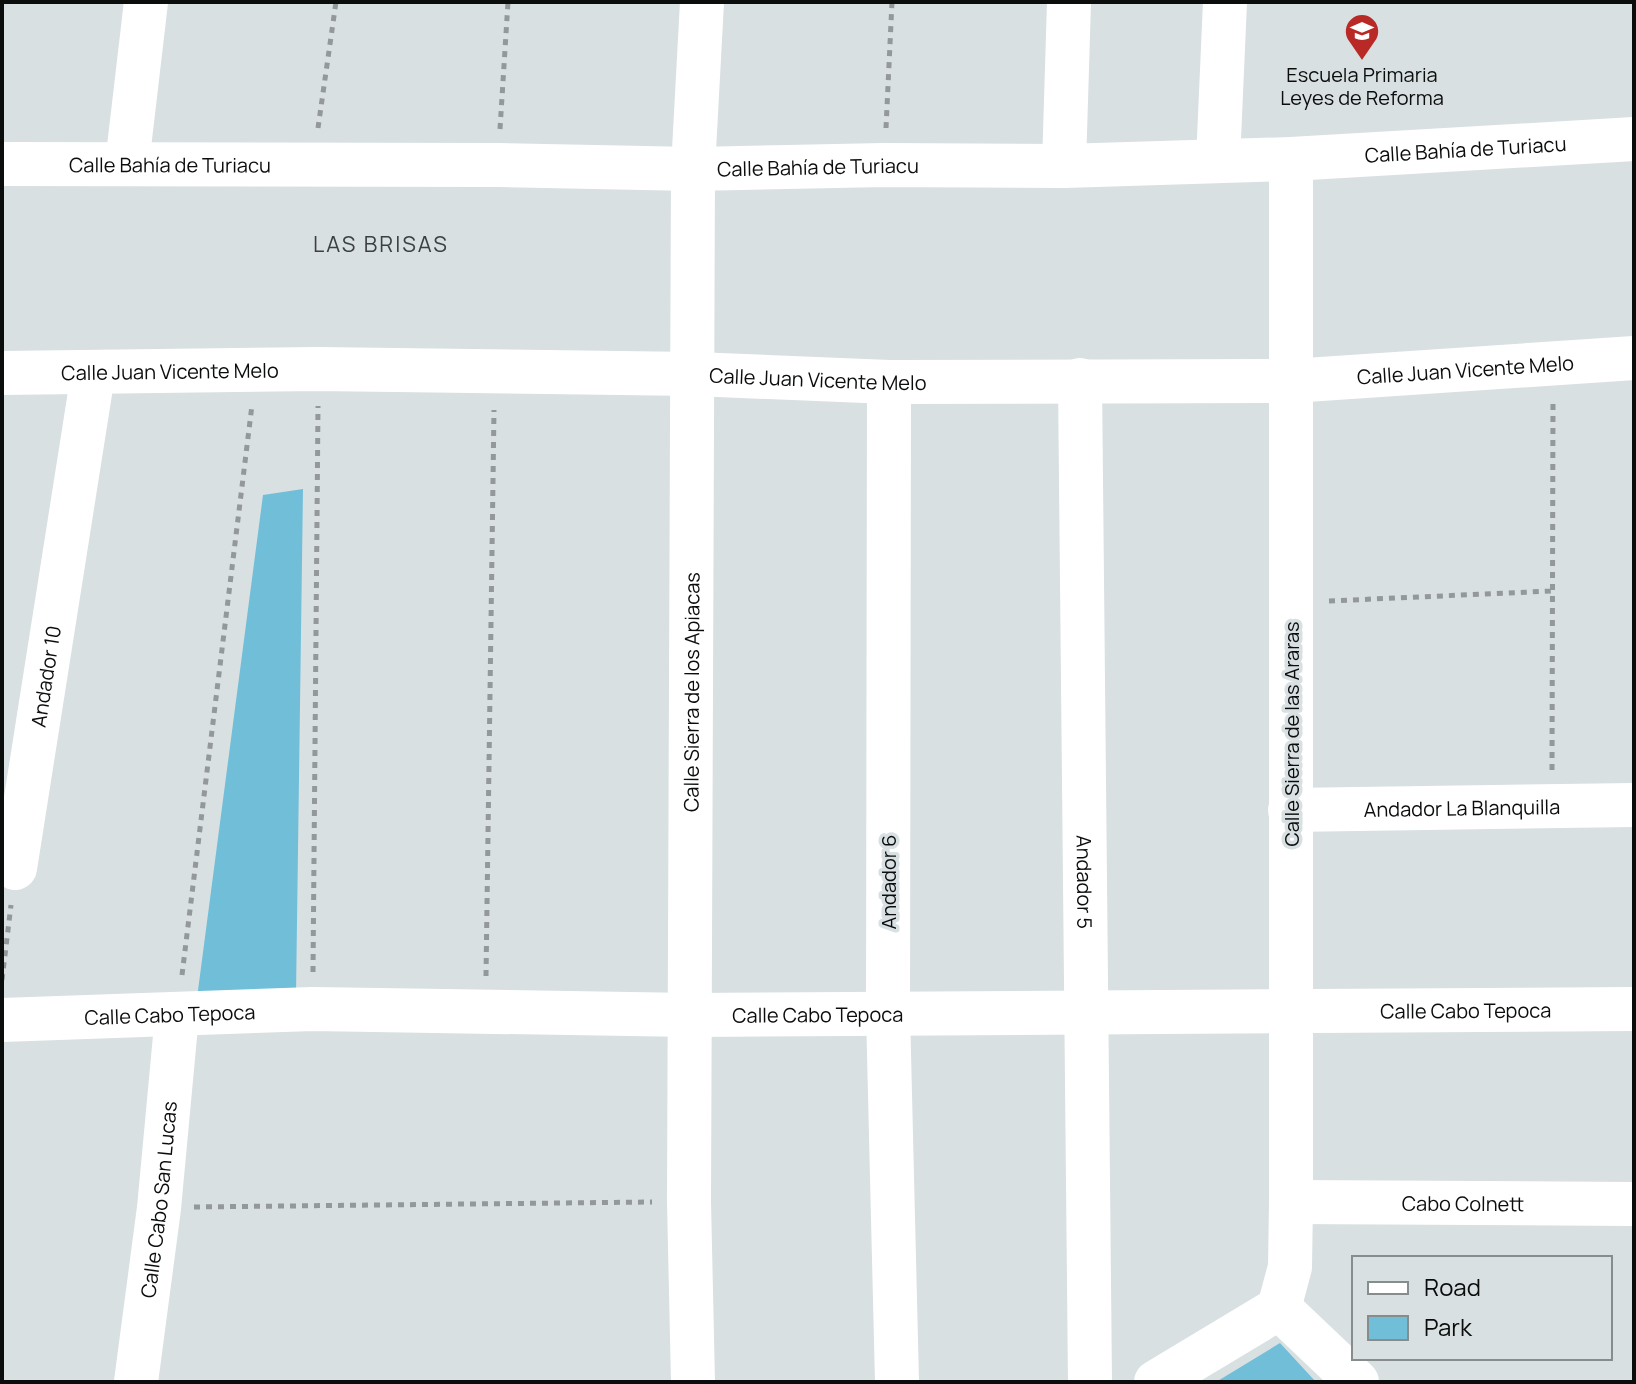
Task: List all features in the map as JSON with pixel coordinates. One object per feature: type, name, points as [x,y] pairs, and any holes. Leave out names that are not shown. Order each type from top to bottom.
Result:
[{"type":"street","points":[[127,164],[146,2]]},
{"type":"street","name":"Calle Sierra de los Apiacas","points":[[693,1382],[689,1202],[693,169],[702,2]]},
{"type":"street","points":[[1064,166],[1069,2]]},
{"type":"street","points":[[1218,161],[1225,2]]},
{"type":"street","name":"Calle Bahía de Turiacu","points":[[2,164],[498,165],[693,169],[884,165],[1064,166],[1291,159],[1634,139]]},
{"type":"street","name":"Calle Sierra de las Araras","points":[[1279,1308],[1290,1267],[1291,1202],[1291,159]]},
{"type":"street","name":"Calle Juan Vicente Melo","points":[[2,373],[318,369],[694,374],[889,382],[1291,381],[1634,358]]},
{"type":"street","name":"Andador 10","points":[[15,868],[93,374]]},
{"type":"street","name":"Andador 5","points":[[1080,380],[1090,1382]]},
{"type":"street","name":"Andador 6","points":[[889,382],[888,1012],[897,1382]]},
{"type":"street","name":"Andador La Blanquilla","points":[[1290,810],[1634,805]]},
{"type":"street","name":"Calle Cabo Tepoca","points":[[2,1020],[313,1009],[691,1015],[1634,1009]]},
{"type":"street","name":"Calle Cabo San Lucas","points":[[136,1382],[159,1208],[177,1015]]},
{"type":"street","name":"Cabo Colnett","points":[[1291,1202],[1634,1204]]},
{"type":"street","points":[[1156,1382],[1279,1308],[1357,1382]]},
{"type":"path","points":[[312,164],[336,2]]},
{"type":"path","points":[[498,165],[508,2]]},
{"type":"path","points":[[884,165],[892,2]]},
{"type":"path","points":[[1552,807],[1554,363]]},
{"type":"path","points":[[313,1009],[318,369]]},
{"type":"path","points":[[177,1015],[256,370]]},
{"type":"path","points":[[485,1013],[495,371]]},
{"type":"path","points":[[1292,602],[1552,591]]},
{"type":"path","points":[[2,980],[15,868]]},
{"type":"path","points":[[159,1208],[689,1202]]},
{"type":"green space","points":[[303,489],[296,995],[197,998],[263,495]]},
{"type":"green space","points":[[1280,1343],[1316,1382],[1216,1382]]},
{"type":"place","name":"Escuela Primaria Leyes de Reforma","points":[[1362,62]]},
{"type":"district","name":"LAS BRISAS","points":[[381,244]]}]
